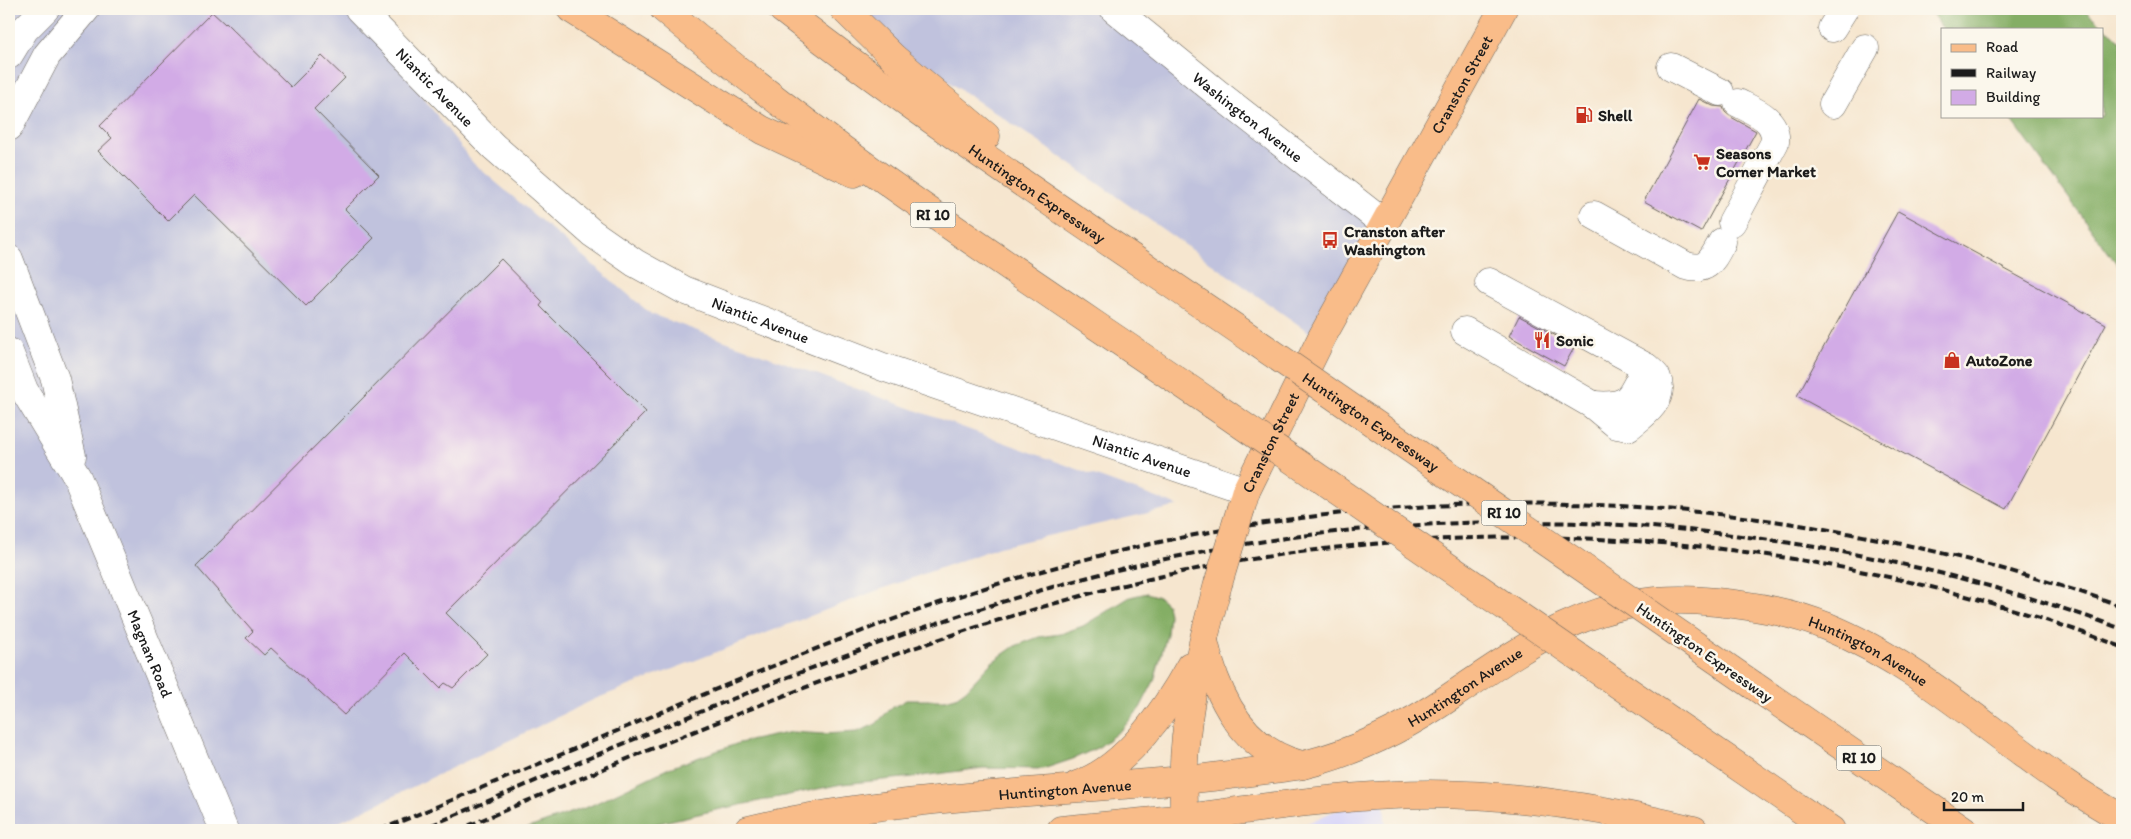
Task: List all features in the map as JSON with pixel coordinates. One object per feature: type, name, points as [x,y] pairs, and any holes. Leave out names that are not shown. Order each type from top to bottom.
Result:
[{"type":"main road","points":[[571,9],[762,130],[907,197]]},
{"type":"main road","name":"RI 10","points":[[664,9],[772,97],[907,197],[1831,830]]},
{"type":"main road","name":"Huntington Expressway","points":[[782,9],[912,104],[1963,829]]},
{"type":"main road","points":[[844,9],[880,45],[929,89],[1146,266]]},
{"type":"main road","name":"Cranston Street","points":[[1186,824],[1182,780],[1187,712],[1218,584],[1244,499],[1322,337],[1503,9]]},
{"type":"main road","name":"Huntington Avenue","points":[[748,830],[852,809],[906,802],[1182,780],[1303,765],[1352,749],[1412,721],[1520,651],[1580,619],[1621,605],[1642,602],[1702,600],[1769,608],[1809,620],[1852,638],[1936,688],[2046,772],[2122,818]]},
{"type":"main road","points":[[1204,638],[1218,685],[1237,722],[1251,737],[1274,754],[1303,765]]},
{"type":"main road","points":[[1068,788],[1081,784],[1104,770],[1133,746],[1171,698],[1204,638]]},
{"type":"main road","points":[[1061,830],[1186,824],[1341,799],[1393,795],[1447,794],[1551,803],[1605,811],[1694,830]]},
{"type":"street","points":[[9,55],[17,37],[45,9]]},
{"type":"street","points":[[9,127],[47,56],[86,9]]},
{"type":"street","name":"Niantic Avenue","points":[[359,9],[493,146],[585,226],[635,263],[684,290],[883,367],[1244,499]]},
{"type":"street","name":"Washington Avenue","points":[[1114,9],[1216,92],[1385,224]]},
{"type":"street","points":[[1833,104],[1865,48]]},
{"type":"street","points":[[1594,215],[1686,266],[1697,269],[1713,259],[1776,142],[1776,132],[1770,122],[1761,114],[1672,67]]},
{"type":"street","name":"Magnan Road","points":[[9,259],[55,379],[77,477]]},
{"type":"street","points":[[1465,331],[1593,405],[1620,405],[1628,400],[1646,367],[1489,282]]},
{"type":"street","name":"Magnan Road","points":[[9,352],[24,390],[77,477],[224,830]]},
{"type":"shaded area","points":[[9,9],[356,9],[473,163],[651,314],[1179,506],[999,547],[870,593],[595,699],[323,830],[9,830]]},
{"type":"shaded area","points":[[839,9],[1113,9],[1375,214],[1313,335],[1039,142]]},
{"type":"shaded area","points":[[1377,792],[1383,795],[1386,830],[1258,830],[1303,825]]},
{"type":"green space","points":[[1929,9],[2083,9],[2122,42],[2122,271],[2010,118],[2104,118],[2104,28],[1942,28]]},
{"type":"green space","points":[[1147,593],[1159,597],[1167,604],[1169,615],[1167,634],[1154,681],[1140,708],[1122,729],[1099,747],[1073,759],[1043,769],[983,768],[842,784],[716,810],[637,830],[523,830],[590,806],[669,768],[739,743],[792,732],[824,734],[857,732],[876,724],[890,709],[906,700],[945,700],[956,697],[966,690],[992,662],[1015,646],[1039,637],[1060,634],[1083,626],[1130,597]]},
{"type":"building","points":[[212,12],[226,23],[291,87],[322,56],[345,78],[314,109],[379,175],[345,209],[374,238],[306,306],[194,195],[168,221],[98,151],[112,138],[100,126]]},
{"type":"building","name":"Seasons Corner Market","points":[[1699,99],[1713,106],[1723,107],[1725,112],[1731,117],[1756,131],[1701,232],[1644,201]]},
{"type":"building","name":"AutoZone","points":[[1898,211],[2106,324],[2006,509],[1797,396]]},
{"type":"building","points":[[501,259],[543,302],[540,306],[646,412],[446,613],[487,654],[453,688],[445,683],[440,688],[405,653],[344,715],[271,648],[264,655],[246,638],[253,631],[196,566]]},
{"type":"building","name":"Sonic","points":[[1519,316],[1575,346],[1564,366],[1509,336]]},
{"type":"railway","points":[[380,830],[791,659],[962,595],[1049,569],[1183,537],[1318,516],[1453,505],[1588,505],[1723,515],[1857,535],[1990,565],[2122,606]]},
{"type":"railway","points":[[420,830],[809,669],[968,613],[1049,588],[1182,556],[1317,534],[1453,523],[1589,523],[1725,534],[1859,555],[1992,587],[2122,629]]},
{"type":"railway","points":[[458,830],[775,699],[936,640],[1018,614],[1100,591],[1227,563],[1355,546],[1485,538],[1615,540],[1745,552],[1873,574],[1999,605],[2122,647]]},
{"type":"place","name":"Shell","points":[[1584,115]]},
{"type":"place","name":"Seasons Corner Market","points":[[1702,162]]},
{"type":"place","name":"Cranston after Washington","points":[[1330,240]]},
{"type":"place","name":"Sonic","points":[[1542,340]]},
{"type":"place","name":"AutoZone","points":[[1952,360]]}]
